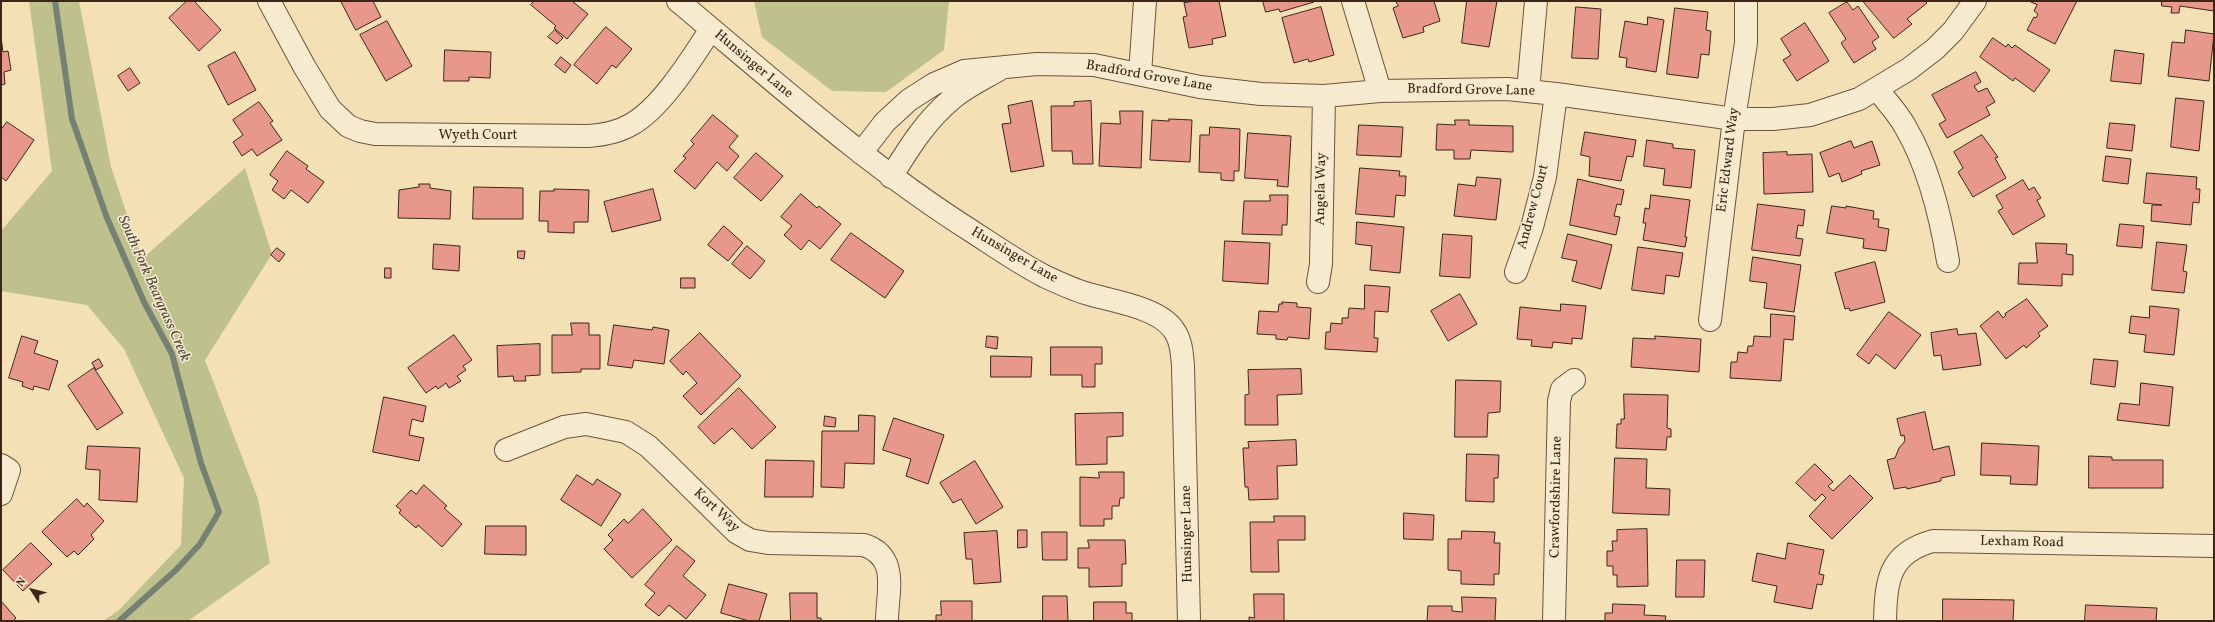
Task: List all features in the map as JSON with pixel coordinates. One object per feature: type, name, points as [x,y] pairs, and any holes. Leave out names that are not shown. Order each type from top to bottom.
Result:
[{"type":"street","name":"Wyeth Court","points":[[269,1],[304,66],[330,109],[348,126],[360,131],[375,134],[588,136],[618,131],[644,116],[659,100],[711,29]]},
{"type":"street","name":"Hunsinger Lane","points":[[678,1],[891,177],[952,219],[1045,276],[1084,293],[1148,311],[1167,322],[1174,330],[1180,345],[1183,366],[1189,621]]},
{"type":"street","points":[[1140,74],[1145,1]]},
{"type":"street","points":[[1353,1],[1380,91]]},
{"type":"street","points":[[1528,91],[1536,1]]},
{"type":"street","name":"Eric Edward Way","points":[[1710,320],[1734,119],[1746,43],[1746,1]]},
{"type":"street","name":"Bradford Grove Lane","points":[[861,153],[885,122],[909,100],[934,84],[964,71],[979,68],[1000,69],[1037,64],[1094,65],[1200,87],[1261,94],[1324,96],[1380,91],[1528,91],[1734,119],[1773,119],[1810,115],[1859,99],[1909,70],[1935,49],[1953,31],[1975,1]]},
{"type":"street","name":"Bradford Grove Lane","points":[[891,177],[917,135],[930,119],[954,97],[1000,69]]},
{"type":"street","points":[[1877,89],[1906,127],[1922,163],[1943,233],[1948,261]]},
{"type":"street","name":"Andrew Court","points":[[1516,272],[1532,227],[1545,177],[1556,94]]},
{"type":"street","name":"Angela Way","points":[[1318,282],[1321,264],[1324,96]]},
{"type":"street","name":"Crawfordshire Lane","points":[[1554,621],[1559,401],[1562,389],[1574,380]]},
{"type":"street","name":"Kort Way","points":[[506,450],[564,427],[586,424],[626,432],[648,446],[736,532],[750,540],[768,543],[864,545],[873,548],[884,559],[890,571],[888,621]]},
{"type":"street","points":[[1,464],[9,470],[1,494]]},
{"type":"street","name":"Lexham Road","points":[[1885,621],[1889,579],[1896,564],[1901,557],[1916,546],[1933,541],[2214,546]]},
{"type":"green space","points":[[29,1],[79,1],[111,167],[142,259],[245,168],[272,254],[205,360],[258,499],[270,563],[188,621],[103,621],[118,611],[181,545],[184,478],[124,349],[87,305],[1,291],[1,231],[52,171]]},
{"type":"green space","points":[[754,1],[949,1],[944,50],[886,92],[832,91],[762,37]]},
{"type":"building","points":[[187,1],[194,1],[221,30],[199,51],[169,18]]},
{"type":"building","points":[[341,1],[373,1],[381,17],[356,30]]},
{"type":"building","points":[[534,1],[572,1],[588,14],[567,39],[554,28],[556,26],[531,5]]},
{"type":"building","points":[[1196,1],[1219,1],[1226,36],[1212,39],[1213,44],[1189,48],[1183,17],[1187,16],[1184,3]]},
{"type":"building","points":[[1263,1],[1314,2],[1280,12],[1279,9],[1266,12]]},
{"type":"building","points":[[1396,1],[1434,1],[1440,21],[1423,27],[1424,32],[1403,38],[1393,8],[1398,6]]},
{"type":"building","points":[[1467,1],[1497,1],[1489,47],[1462,43]]},
{"type":"building","points":[[1863,1],[1925,1],[1927,3],[1907,19],[1912,24],[1894,38]]},
{"type":"building","points":[[2029,1],[2077,1],[2055,44],[2027,30],[2034,17],[2036,18],[2038,14],[2034,11],[2037,5]]},
{"type":"building","points":[[2162,1],[2214,1],[2214,11],[2180,6],[2179,13],[2171,13],[2172,7],[2162,6]]},
{"type":"building","points":[[1847,2],[1853,10],[1858,6],[1879,37],[1872,42],[1876,49],[1854,63],[1841,43],[1846,39],[1829,13]]},
{"type":"building","points":[[1321,7],[1334,55],[1309,62],[1308,59],[1294,63],[1282,18]]},
{"type":"building","points":[[1576,7],[1601,9],[1598,59],[1572,58]]},
{"type":"building","points":[[1675,8],[1708,12],[1706,30],[1711,31],[1709,55],[1701,54],[1698,78],[1667,74]]},
{"type":"building","points":[[1648,17],[1664,20],[1656,72],[1626,67],[1627,58],[1619,57],[1625,21],[1647,25]]},
{"type":"building","points":[[387,21],[412,66],[386,81],[360,35]]},
{"type":"building","points":[[1805,23],[1829,61],[1797,81],[1783,60],[1791,55],[1781,39]]},
{"type":"building","points":[[606,27],[632,49],[616,68],[612,65],[597,84],[574,65]]},
{"type":"building","points":[[555,30],[563,38],[557,44],[548,37]]},
{"type":"building","points":[[2186,30],[2214,34],[2209,81],[2168,76],[2172,42],[2184,43]]},
{"type":"building","points":[[1,37],[3,52],[8,51],[11,70],[4,72],[5,84],[1,85]]},
{"type":"building","points":[[1993,38],[2006,47],[2008,44],[2012,48],[2015,45],[2050,70],[2034,92],[2015,78],[2013,81],[1980,57]]},
{"type":"building","points":[[445,50],[491,52],[490,78],[469,77],[469,81],[444,81]]},
{"type":"building","points":[[2115,50],[2144,54],[2141,84],[2111,81]]},
{"type":"building","points":[[235,52],[256,90],[228,105],[208,66]]},
{"type":"building","points":[[561,57],[571,65],[565,73],[555,65]]},
{"type":"building","points":[[130,68],[140,83],[128,91],[118,76]]},
{"type":"building","points":[[1976,72],[1981,82],[1974,86],[1978,92],[1987,88],[1995,102],[1986,107],[1990,115],[1947,138],[1939,124],[1946,120],[1932,95]]},
{"type":"building","points":[[2176,98],[2204,101],[2199,151],[2171,147]]},
{"type":"building","points":[[1032,101],[1044,166],[1011,172],[1002,124],[1011,123],[1008,106]]},
{"type":"building","points":[[1091,101],[1093,164],[1073,164],[1072,151],[1052,151],[1051,106],[1074,106],[1074,102]]},
{"type":"building","points":[[259,102],[273,121],[270,123],[282,140],[257,156],[252,149],[242,156],[233,142],[243,135],[233,120]]},
{"type":"building","points":[[1120,111],[1143,111],[1141,168],[1099,166],[1101,123],[1120,124]]},
{"type":"building","points":[[713,115],[738,136],[729,147],[739,156],[727,171],[717,162],[695,189],[674,171],[686,158],[683,156],[694,144],[691,141]]},
{"type":"building","points":[[1169,119],[1192,120],[1190,162],[1150,160],[1152,120],[1169,121]]},
{"type":"building","points":[[1455,120],[1469,120],[1469,125],[1513,126],[1513,152],[1471,150],[1470,159],[1454,159],[1454,150],[1436,150],[1437,124],[1455,125]]},
{"type":"building","points":[[7,122],[34,140],[6,181],[1,177],[1,130]]},
{"type":"building","points":[[2110,123],[2135,125],[2132,151],[2107,148]]},
{"type":"building","points":[[1359,125],[1403,127],[1401,157],[1357,155]]},
{"type":"building","points":[[1210,127],[1240,129],[1239,171],[1234,171],[1234,181],[1221,180],[1221,173],[1199,172],[1200,135],[1209,135]]},
{"type":"building","points":[[1585,132],[1636,140],[1633,157],[1627,156],[1621,181],[1589,176],[1590,157],[1581,155]]},
{"type":"building","points":[[1248,133],[1291,136],[1288,187],[1277,186],[1278,180],[1245,178]]},
{"type":"building","points":[[1982,135],[1998,157],[1995,158],[2006,178],[1973,197],[1958,172],[1963,168],[1954,152]]},
{"type":"building","points":[[1647,140],[1673,144],[1673,148],[1695,150],[1691,188],[1663,185],[1665,169],[1644,166]]},
{"type":"building","points":[[1851,141],[1854,148],[1872,141],[1880,165],[1861,171],[1862,174],[1842,182],[1839,173],[1829,177],[1820,153]]},
{"type":"building","points":[[287,151],[308,166],[306,169],[324,182],[308,203],[291,190],[284,199],[272,190],[278,181],[270,175]]},
{"type":"building","points":[[1787,152],[1787,155],[1812,154],[1813,192],[1764,194],[1763,153]]},
{"type":"building","points":[[756,153],[783,176],[761,201],[734,178]]},
{"type":"building","points":[[2106,156],[2131,159],[2128,184],[2103,181]]},
{"type":"building","points":[[1360,168],[1400,171],[1399,176],[1406,176],[1405,196],[1396,195],[1394,217],[1356,214]]},
{"type":"building","points":[[2147,173],[2197,177],[2196,189],[2200,189],[2199,203],[2193,202],[2191,225],[2151,221],[2152,205],[2162,205],[2144,203]]},
{"type":"building","points":[[1477,177],[1501,179],[1496,220],[1454,216],[1458,184],[1475,186]]},
{"type":"building","points":[[1578,179],[1624,190],[1621,205],[1617,204],[1614,216],[1620,217],[1616,235],[1570,225]]},
{"type":"building","points":[[2023,180],[2029,190],[2034,187],[2041,198],[2037,200],[2045,216],[2013,235],[1998,211],[2003,208],[1996,196]]},
{"type":"building","points":[[419,184],[430,184],[430,188],[451,191],[450,219],[398,218],[399,190],[419,187]]},
{"type":"building","points":[[474,187],[523,188],[523,219],[473,219]]},
{"type":"building","points":[[554,189],[589,190],[588,222],[574,222],[574,233],[548,232],[548,221],[539,221],[540,191],[554,191]]},
{"type":"building","points":[[653,189],[661,220],[612,232],[604,202]]},
{"type":"building","points":[[801,194],[817,208],[819,206],[841,224],[820,249],[809,240],[801,250],[784,235],[792,226],[781,217]]},
{"type":"building","points":[[1270,195],[1288,195],[1287,225],[1282,225],[1282,235],[1242,234],[1244,201],[1270,201]]},
{"type":"building","points":[[1651,195],[1690,200],[1685,247],[1643,240],[1646,223],[1643,223],[1645,208],[1649,209]]},
{"type":"building","points":[[1758,204],[1805,210],[1803,226],[1798,225],[1796,238],[1803,239],[1800,256],[1752,250]]},
{"type":"building","points":[[1832,206],[1846,208],[1846,206],[1874,211],[1873,219],[1879,219],[1878,227],[1889,229],[1886,251],[1863,248],[1864,239],[1827,233]]},
{"type":"building","points":[[1357,222],[1404,227],[1400,273],[1370,270],[1372,246],[1356,244]]},
{"type":"building","points":[[2120,224],[2144,226],[2142,248],[2117,246]]},
{"type":"building","points":[[724,226],[743,243],[728,261],[708,245]]},
{"type":"building","points":[[851,233],[904,271],[885,298],[831,260]]},
{"type":"building","points":[[1443,234],[1472,236],[1470,278],[1440,276]]},
{"type":"building","points":[[1568,234],[1612,245],[1601,289],[1572,281],[1577,261],[1562,258]]},
{"type":"building","points":[[1225,241],[1270,243],[1268,284],[1223,281]]},
{"type":"building","points":[[2157,242],[2187,245],[2183,271],[2187,272],[2184,293],[2152,290]]},
{"type":"building","points":[[2036,243],[2067,244],[2066,254],[2073,255],[2073,275],[2062,274],[2062,286],[2018,284],[2019,263],[2037,263]]},
{"type":"building","points":[[434,244],[460,246],[459,271],[433,269]]},
{"type":"building","points":[[747,246],[765,261],[750,279],[732,264]]},
{"type":"building","points":[[1638,247],[1683,253],[1679,277],[1666,275],[1664,294],[1632,290]]},
{"type":"building","points":[[277,248],[285,254],[279,262],[271,255]]},
{"type":"building","points":[[518,251],[525,251],[524,259],[518,258]]},
{"type":"building","points":[[1753,257],[1801,265],[1794,312],[1764,308],[1767,283],[1750,281]]},
{"type":"building","points":[[1875,262],[1885,302],[1850,311],[1849,308],[1845,309],[1835,273]]},
{"type":"building","points":[[385,268],[391,268],[391,278],[385,278]]},
{"type":"building","points":[[681,278],[695,278],[695,288],[681,288]]},
{"type":"building","points":[[1365,285],[1390,287],[1388,312],[1375,311],[1374,338],[1378,338],[1377,352],[1325,349],[1326,332],[1330,332],[1331,323],[1342,324],[1342,318],[1348,318],[1349,308],[1364,309]]},
{"type":"building","points":[[1460,294],[1477,324],[1448,341],[1431,311]]},
{"type":"building","points":[[2027,299],[2048,326],[2038,333],[2040,336],[2026,348],[2024,345],[2006,359],[1980,326],[1998,311],[2003,318],[2006,315],[2005,314]]},
{"type":"building","points":[[1282,302],[1297,303],[1297,307],[1311,308],[1309,339],[1288,337],[1287,340],[1276,339],[1276,335],[1257,334],[1259,311],[1278,312],[1279,304],[1282,304]]},
{"type":"building","points":[[1561,304],[1586,306],[1582,339],[1572,338],[1572,344],[1553,342],[1552,348],[1531,346],[1532,340],[1517,339],[1520,307],[1560,311]]},
{"type":"building","points":[[2150,306],[2179,309],[2174,355],[2144,352],[2146,335],[2129,333],[2131,316],[2149,318]]},
{"type":"building","points":[[1889,312],[1921,335],[1895,369],[1876,354],[1869,364],[1857,355]]},
{"type":"building","points":[[1771,314],[1795,316],[1793,340],[1784,339],[1781,381],[1730,378],[1731,362],[1737,362],[1738,352],[1747,353],[1748,346],[1753,346],[1754,336],[1770,337]]},
{"type":"building","points":[[571,323],[589,323],[589,335],[600,335],[600,369],[581,369],[581,372],[552,373],[552,335],[572,335]]},
{"type":"building","points":[[614,325],[652,330],[653,327],[669,330],[664,364],[634,360],[632,368],[608,365]]},
{"type":"building","points":[[1957,329],[1958,335],[1976,333],[1981,365],[1943,370],[1941,355],[1934,356],[1931,333]]},
{"type":"building","points":[[700,333],[741,376],[701,415],[683,396],[697,383],[686,371],[683,375],[670,361]]},
{"type":"building","points":[[454,335],[472,360],[463,366],[466,370],[457,376],[461,381],[449,388],[446,383],[438,389],[436,386],[426,393],[408,368]]},
{"type":"building","points":[[22,336],[38,341],[34,353],[58,361],[49,390],[34,386],[33,390],[22,386],[23,382],[9,378]]},
{"type":"building","points":[[987,336],[998,337],[997,349],[986,347]]},
{"type":"building","points":[[1655,336],[1701,339],[1699,372],[1631,367],[1633,338],[1655,339]]},
{"type":"building","points":[[540,344],[540,375],[525,376],[526,381],[514,381],[513,376],[498,377],[497,346]]},
{"type":"building","points":[[1051,347],[1102,347],[1102,364],[1095,364],[1095,387],[1082,387],[1082,375],[1051,375]]},
{"type":"building","points":[[991,356],[1032,357],[1031,377],[991,377]]},
{"type":"building","points":[[99,359],[103,366],[96,370],[92,363]]},
{"type":"building","points":[[2094,359],[2118,361],[2115,387],[2091,384]]},
{"type":"building","points":[[94,368],[123,413],[97,430],[68,386]]},
{"type":"building","points":[[1301,369],[1302,394],[1277,395],[1278,425],[1245,425],[1245,395],[1249,394],[1248,370]]},
{"type":"building","points":[[1456,380],[1501,381],[1500,412],[1488,413],[1487,437],[1455,437]]},
{"type":"building","points":[[2141,383],[2173,387],[2169,426],[2117,420],[2120,403],[2139,405]]},
{"type":"building","points":[[739,388],[776,427],[752,449],[732,428],[714,444],[698,427]]},
{"type":"building","points":[[1624,394],[1668,395],[1667,428],[1671,429],[1671,437],[1667,437],[1666,450],[1616,448],[1617,424],[1621,424],[1621,419],[1624,419]]},
{"type":"building","points":[[384,397],[426,406],[423,422],[412,419],[409,435],[424,438],[419,461],[373,452]]},
{"type":"building","points":[[1925,412],[1933,450],[1949,446],[1955,475],[1941,478],[1941,481],[1907,489],[1906,487],[1894,489],[1887,460],[1895,458],[1899,448],[1905,441],[1904,435],[1901,436],[1897,419]]},
{"type":"building","points":[[1123,413],[1123,436],[1107,437],[1107,464],[1076,465],[1075,414]]},
{"type":"building","points":[[859,415],[875,416],[874,464],[845,463],[844,488],[821,487],[822,431],[858,431]]},
{"type":"building","points":[[825,416],[836,418],[835,427],[824,426]]},
{"type":"building","points":[[894,418],[944,435],[928,484],[906,476],[911,459],[883,450]]},
{"type":"building","points":[[1296,440],[1297,465],[1277,466],[1278,499],[1249,500],[1248,487],[1245,487],[1243,448],[1249,448],[1248,442]]},
{"type":"building","points":[[1982,443],[2039,446],[2037,485],[2010,484],[2011,476],[1981,475]]},
{"type":"building","points":[[88,446],[140,448],[137,502],[99,500],[100,470],[86,469]]},
{"type":"building","points":[[1467,454],[1499,455],[1498,478],[1494,478],[1494,502],[1466,501]]},
{"type":"building","points":[[2089,456],[2112,457],[2112,460],[2163,460],[2163,488],[2089,488]]},
{"type":"building","points":[[1615,458],[1647,459],[1646,488],[1670,489],[1669,515],[1613,513]]},
{"type":"building","points":[[766,460],[814,461],[813,497],[765,497]]},
{"type":"building","points":[[975,461],[1003,507],[976,524],[961,499],[953,503],[940,483]]},
{"type":"building","points":[[1815,464],[1833,482],[1828,486],[1833,491],[1850,475],[1873,498],[1832,539],[1809,516],[1826,498],[1822,494],[1815,501],[1796,483]]},
{"type":"building","points":[[1099,472],[1124,472],[1124,498],[1120,498],[1119,506],[1112,506],[1112,519],[1104,519],[1104,526],[1080,526],[1080,477],[1099,478]]},
{"type":"building","points":[[577,475],[593,485],[597,479],[621,494],[601,526],[561,500]]},
{"type":"building","points":[[424,485],[447,506],[444,508],[462,524],[442,547],[418,525],[416,528],[399,513],[401,510],[396,506],[411,490],[416,494]]},
{"type":"building","points":[[77,499],[84,507],[87,503],[104,521],[91,535],[94,539],[78,555],[74,551],[67,557],[42,532]]},
{"type":"building","points":[[643,509],[672,540],[632,578],[604,549],[613,540],[608,535],[624,519],[628,523]]},
{"type":"building","points":[[1404,513],[1434,515],[1433,540],[1404,539]]},
{"type":"building","points":[[1274,516],[1305,516],[1305,540],[1278,540],[1279,572],[1251,572],[1250,522],[1274,522]]},
{"type":"building","points":[[486,526],[526,526],[526,555],[485,554]]},
{"type":"building","points":[[1647,529],[1648,586],[1617,587],[1617,575],[1613,575],[1613,566],[1607,566],[1607,551],[1613,551],[1612,541],[1617,541],[1617,530]]},
{"type":"building","points":[[1018,530],[1027,530],[1027,547],[1018,548]]},
{"type":"building","points":[[997,531],[1001,582],[974,584],[972,559],[966,559],[964,533]]},
{"type":"building","points":[[1462,531],[1495,532],[1494,543],[1500,543],[1499,574],[1494,574],[1494,585],[1461,584],[1461,571],[1448,570],[1448,539],[1461,539]]},
{"type":"building","points":[[1042,532],[1067,532],[1067,560],[1043,560]]},
{"type":"building","points":[[1088,540],[1125,540],[1126,564],[1122,564],[1122,586],[1089,587],[1089,568],[1078,568],[1078,548],[1089,548]]},
{"type":"building","points":[[31,543],[52,564],[23,591],[3,570]]},
{"type":"building","points":[[1788,543],[1824,550],[1819,574],[1824,575],[1822,585],[1817,584],[1812,609],[1774,602],[1777,586],[1752,581],[1757,553],[1785,559]]},
{"type":"building","points":[[677,546],[695,561],[683,576],[706,595],[686,619],[669,605],[659,616],[645,605],[655,593],[645,585]]},
{"type":"building","points":[[1677,560],[1705,560],[1704,597],[1676,597]]},
{"type":"building","points":[[729,584],[767,594],[759,621],[749,621],[721,613]]},
{"type":"building","points":[[790,593],[817,593],[817,618],[821,618],[821,621],[791,621]]},
{"type":"building","points":[[1254,594],[1284,594],[1284,621],[1249,621],[1249,617],[1254,618]]},
{"type":"building","points":[[1043,596],[1067,596],[1068,621],[1043,621]]},
{"type":"building","points":[[1462,597],[1496,598],[1495,621],[1427,621],[1428,606],[1452,606],[1452,611],[1462,612]]},
{"type":"building","points":[[1943,599],[2014,600],[2013,621],[1943,621]]},
{"type":"building","points":[[1,601],[16,618],[13,621],[1,621]]},
{"type":"building","points":[[941,601],[972,601],[972,621],[936,621],[936,615],[941,615]]},
{"type":"building","points":[[1094,602],[1126,602],[1126,613],[1132,613],[1132,621],[1094,621]]},
{"type":"building","points":[[1613,604],[1645,605],[1644,615],[1666,616],[1665,621],[1605,621],[1605,613],[1612,613]]},
{"type":"building","points":[[2086,605],[2157,608],[2156,621],[2085,621]]},
{"type":"waterway","name":"South Fork Beargrass Creek","points":[[55,1],[72,119],[107,218],[144,302],[172,354],[201,463],[219,512],[200,544],[176,570],[119,621]]}]
